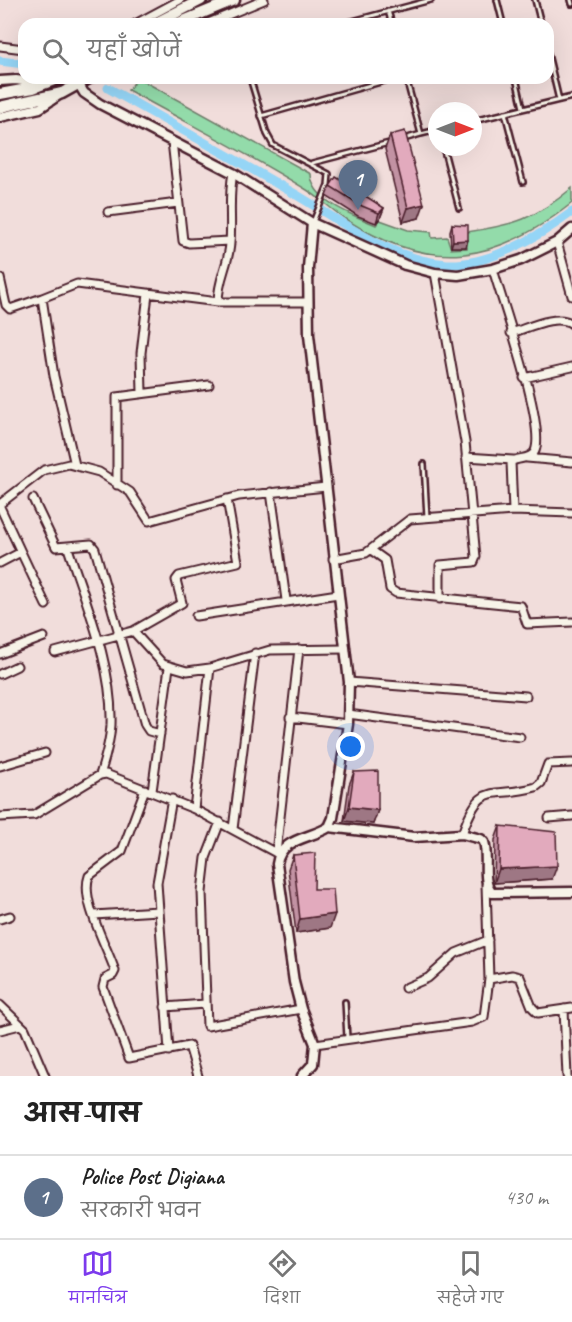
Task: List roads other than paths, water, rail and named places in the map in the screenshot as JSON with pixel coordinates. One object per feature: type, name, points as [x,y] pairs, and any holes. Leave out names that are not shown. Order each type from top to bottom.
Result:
[{"type":"highway","points":[[166,18],[201,0]]},
{"type":"highway","points":[[190,18],[234,0]]},
{"type":"highway","points":[[0,94],[44,84]]},
{"type":"highway","points":[[0,107],[62,93],[73,84]]},
{"type":"street","points":[[146,18],[180,0]]},
{"type":"street","points":[[220,18],[264,0]]},
{"type":"street","points":[[0,46],[18,48]]},
{"type":"street","points":[[0,81],[18,80]]},
{"type":"street","points":[[78,84],[100,104],[233,173],[312,224],[405,266],[435,273],[458,275],[493,269],[521,260],[557,242],[572,230]]},
{"type":"street","points":[[0,117],[40,108],[62,93]]},
{"type":"street","points":[[172,141],[178,203],[185,243],[230,241]]},
{"type":"street","points":[[218,302],[219,281],[230,241],[228,200],[233,173]]},
{"type":"street","points":[[108,212],[178,203]]},
{"type":"street","points":[[312,224],[307,302],[333,559],[349,682],[348,719],[333,818],[329,827]]},
{"type":"street","points":[[557,242],[572,296]]},
{"type":"street","points":[[493,269],[524,378],[536,434],[535,450],[526,458]]},
{"type":"street","points":[[435,273],[466,457],[476,560],[440,565],[440,599]]},
{"type":"street","points":[[0,278],[1,291],[10,309],[78,284],[218,302],[307,302]]},
{"type":"street","points":[[142,393],[141,353],[148,294]]},
{"type":"street","points":[[42,298],[54,376],[75,465]]},
{"type":"street","points":[[511,333],[556,320],[565,319],[572,324]]},
{"type":"street","points":[[524,378],[572,367]]},
{"type":"street","points":[[117,485],[116,399],[120,395],[209,385]]},
{"type":"street","points":[[466,457],[513,460],[526,458],[572,462]]},
{"type":"street","points":[[513,460],[510,471],[513,511]]},
{"type":"street","points":[[46,605],[0,506],[44,470],[62,464],[99,472],[134,495],[149,521],[227,499],[271,492],[326,488]]},
{"type":"street","points":[[271,492],[286,600]]},
{"type":"street","points":[[33,499],[58,549],[88,544],[93,546],[120,634],[144,725],[148,731],[160,734]]},
{"type":"street","points":[[55,652],[133,631],[182,603],[176,580],[178,576],[238,562],[227,499]]},
{"type":"street","points":[[333,559],[359,555],[371,550],[404,521],[471,513],[513,511],[572,513]]},
{"type":"street","points":[[68,548],[98,639],[111,724],[100,775]]},
{"type":"street","points":[[371,550],[387,564],[392,592],[521,606],[527,624],[572,622]]},
{"type":"street","points":[[0,563],[21,552]]},
{"type":"street","points":[[196,616],[286,600],[338,594]]},
{"type":"street","points":[[133,631],[163,664],[187,670],[210,668],[255,653],[299,649],[345,649]]},
{"type":"street","points":[[0,654],[44,637]]},
{"type":"street","points":[[299,649],[277,853],[301,1009],[315,1044],[313,1064],[302,1076]]},
{"type":"street","points":[[233,829],[255,653]]},
{"type":"street","points":[[0,674],[16,666]]},
{"type":"street","points":[[170,667],[149,790],[122,851],[89,876],[87,897],[115,971],[103,982],[104,990],[127,1056],[132,1059],[192,1047],[198,1076]]},
{"type":"street","points":[[194,809],[210,668]]},
{"type":"street","points":[[349,682],[526,696]]},
{"type":"street","points":[[290,717],[348,719],[520,737]]},
{"type":"street","points":[[0,766],[45,753]]},
{"type":"street","points":[[462,834],[470,810],[480,798],[494,792],[536,787],[541,783],[548,764],[572,763]]},
{"type":"street","points":[[0,817],[34,815],[100,775],[112,776],[194,809],[277,853]]},
{"type":"street","points":[[169,1050],[157,883],[172,799]]},
{"type":"street","points":[[549,818],[572,816]]},
{"type":"street","points":[[219,822],[206,858],[203,880],[206,1023],[209,1027],[301,1009]]},
{"type":"street","points":[[277,853],[288,844],[329,827],[414,837],[472,835],[484,842],[488,859],[486,882],[489,979],[484,1017],[477,1020],[315,1044]]},
{"type":"street","points":[[486,882],[488,889],[498,894],[572,892]]},
{"type":"street","points":[[94,915],[158,911]]},
{"type":"street","points":[[0,919],[10,916]]},
{"type":"street","points":[[405,988],[428,978],[456,953],[488,940]]},
{"type":"street","points":[[489,979],[516,975],[524,981],[534,1012],[542,1014],[568,1009],[567,1076]]},
{"type":"street","points":[[165,1007],[205,1004]]},
{"type":"street","points":[[0,1005],[29,1036],[45,1076]]},
{"type":"street","points":[[0,1030],[20,1024]]},
{"type":"lane","points":[[363,18],[431,0]]},
{"type":"lane","points":[[497,0],[502,18]]},
{"type":"lane","points":[[535,0],[540,18]]},
{"type":"lane","points":[[388,11],[390,18]]},
{"type":"lane","points":[[554,79],[559,100]]},
{"type":"lane","points":[[252,84],[273,145],[312,163],[329,174],[328,185],[312,224]]},
{"type":"lane","points":[[261,116],[374,84]]},
{"type":"lane","points":[[408,84],[421,134]]},
{"type":"lane","points":[[517,84],[523,109]]},
{"type":"lane","points":[[482,119],[572,97]]},
{"type":"lane","points":[[505,113],[524,182]]},
{"type":"lane","points":[[312,163],[428,132]]},
{"type":"lane","points":[[445,156],[459,208]]},
{"type":"lane","points":[[424,464],[427,517]]},
{"type":"lane","points":[[345,1002],[348,1040]]},
{"type":"waterway","points":[[0,61],[18,63]]},
{"type":"waterway","points":[[108,88],[295,194],[367,238],[426,261],[447,264],[463,263],[497,255],[545,231],[572,212]]},
{"type":"place","name":"Police Post Digiana","points":[[358,210]]}]
